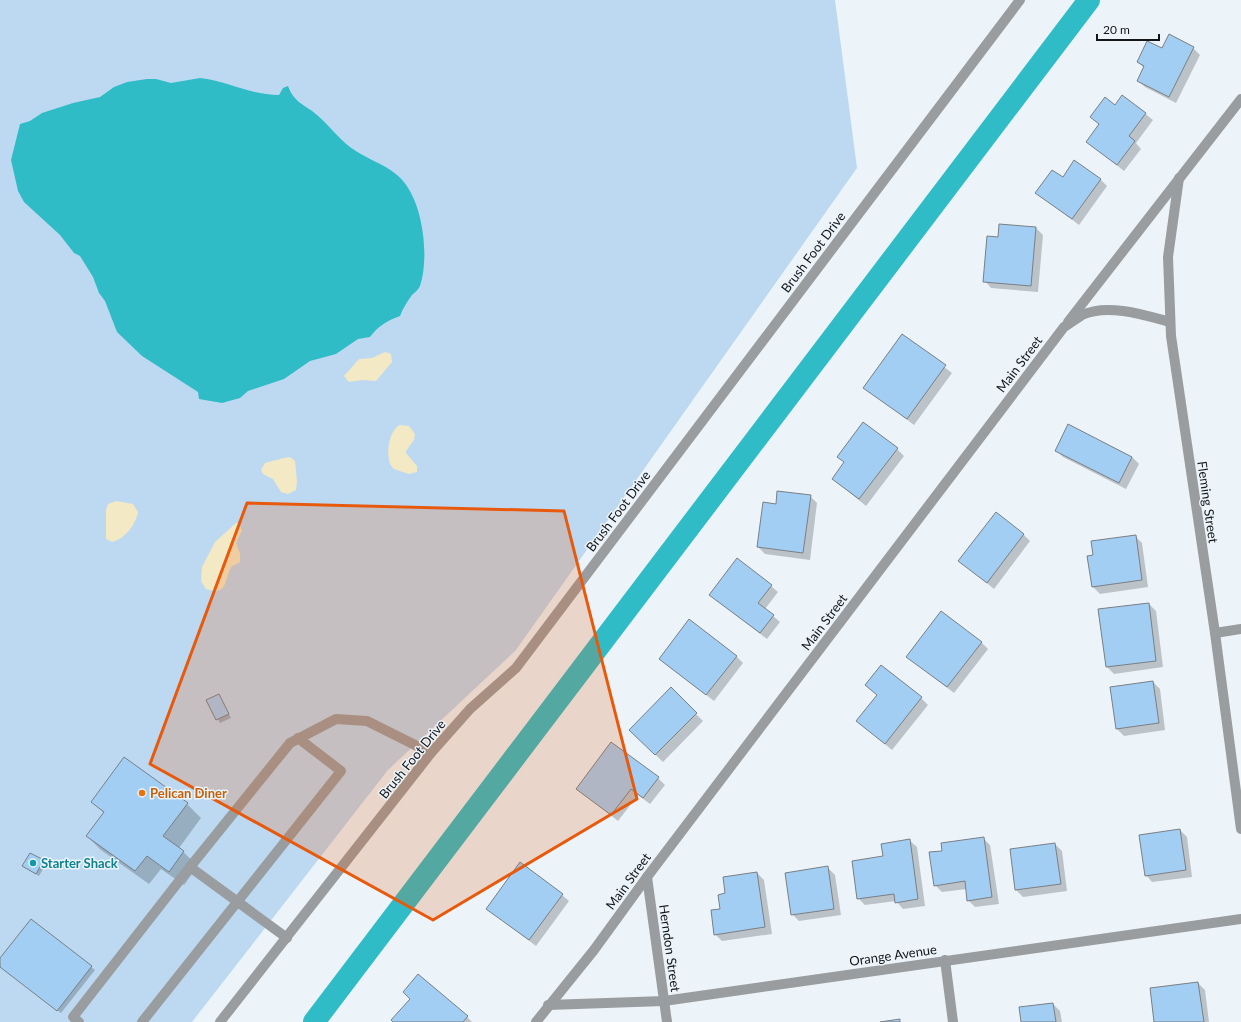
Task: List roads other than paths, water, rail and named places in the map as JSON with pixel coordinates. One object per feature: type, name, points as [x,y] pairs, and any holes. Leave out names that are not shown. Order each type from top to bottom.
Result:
[{"type":"street","name":"Brush Foot Drive","points":[[220,1022],[431,752],[470,709],[516,668],[1020,0]]},
{"type":"street","points":[[1064,327],[1241,99]]},
{"type":"street","name":"Fleming Street","points":[[1179,178],[1168,256],[1171,336],[1215,633],[1241,829]]},
{"type":"street","name":"Main Street","points":[[536,1022],[548,1005],[594,950],[647,877],[1064,327],[1083,315],[1096,311],[1128,311],[1170,322]]},
{"type":"street","points":[[1215,633],[1241,629]]},
{"type":"street","points":[[79,1022],[73,1017],[290,743],[336,719],[367,721],[431,752]]},
{"type":"street","points":[[142,1022],[341,771],[298,738]]},
{"type":"street","points":[[190,868],[287,938]]},
{"type":"street","name":"Herndon Street","points":[[647,877],[667,1022]]},
{"type":"street","name":"Orange Avenue","points":[[548,1005],[664,1001],[1241,918]]},
{"type":"street","points":[[944,960],[953,1022]]},
{"type":"water","points":[[200,78],[259,93],[279,95],[283,88],[288,86],[297,100],[321,119],[355,151],[392,171],[406,185],[413,197],[418,211],[424,243],[423,273],[420,286],[408,300],[400,316],[383,324],[370,337],[358,339],[336,354],[310,361],[284,379],[248,391],[240,398],[222,403],[199,399],[198,392],[142,356],[117,332],[105,301],[99,293],[93,277],[80,256],[74,253],[60,235],[24,202],[18,191],[11,160],[20,124],[30,121],[42,113],[73,103],[100,97],[114,87],[127,82],[156,79],[171,83]]},
{"type":"waterway","points":[[314,1022],[1089,0]]},
{"type":"place","name":"Pelican Diner","points":[[142,793]]},
{"type":"place","name":"Starter Shack","points":[[33,863]]}]
